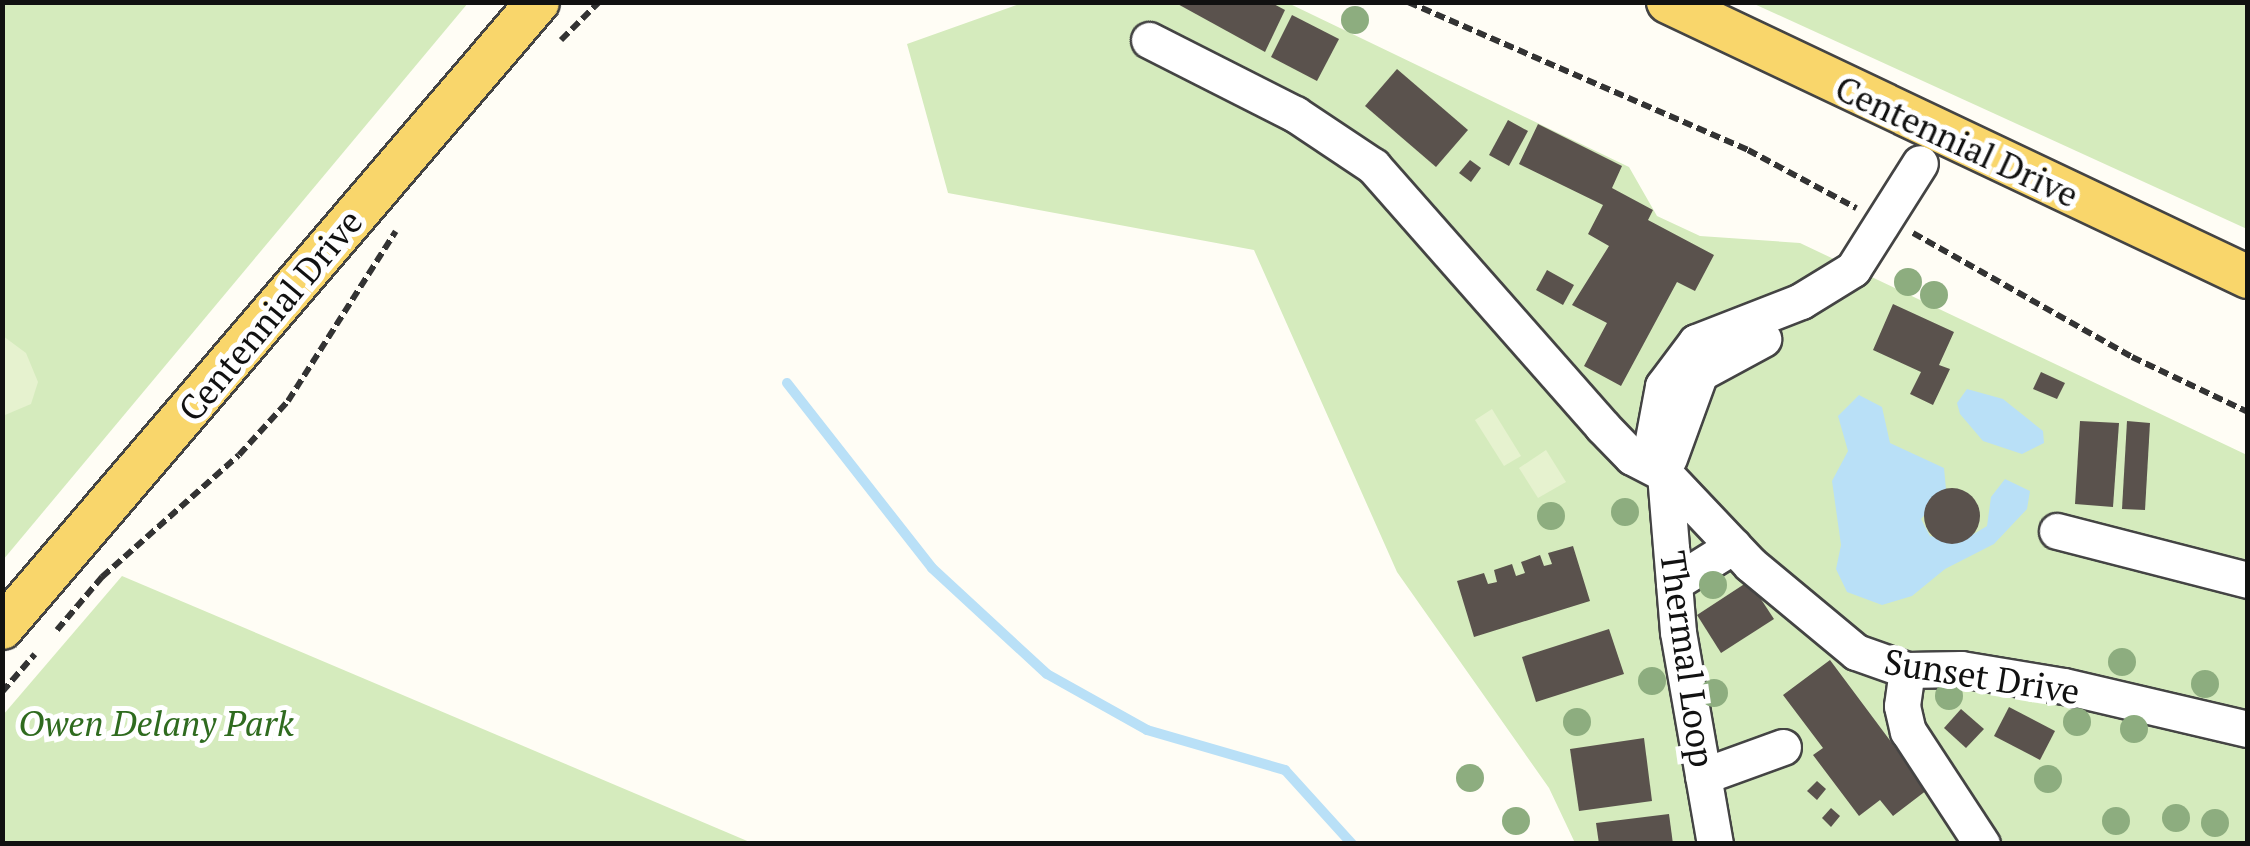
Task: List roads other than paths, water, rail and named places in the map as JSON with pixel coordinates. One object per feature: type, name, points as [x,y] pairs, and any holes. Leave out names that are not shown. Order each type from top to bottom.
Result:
[{"type":"main road","name":"Centennial Drive","points":[[2,628],[538,2]]},
{"type":"main road","name":"Centennial Drive","points":[[1668,2],[1927,148],[2248,277]]},
{"type":"lane","name":"Sunset Drive","points":[[1148,40],[1296,114],[1373,166],[1602,426],[1632,456],[1665,474],[1733,546],[1856,652],[1907,670],[1961,669],[2064,686],[2248,729]]},
{"type":"lane","points":[[1665,474],[1700,373],[1743,346],[1836,310],[1872,274],[1927,148]]},
{"type":"lane","name":"Thermal Loop","points":[[1665,474],[1674,583],[1715,844]]},
{"type":"lane","points":[[2056,531],[2248,580]]},
{"type":"lane","points":[[1674,583],[1733,546]]},
{"type":"lane","points":[[1907,670],[1902,706],[1908,731],[1982,844]]},
{"type":"lane","points":[[1703,776],[1782,747]]},
{"type":"water","points":[[1967,389],[2003,399],[2043,431],[2044,443],[2022,454],[1983,441],[1960,414],[1957,403]]},
{"type":"water","points":[[1859,395],[1882,407],[1890,443],[1944,468],[1946,489],[1921,519],[1930,536],[1959,543],[1987,526],[1991,497],[2005,479],[2030,491],[2027,509],[1994,544],[1945,569],[1912,596],[1882,605],[1847,592],[1836,569],[1841,545],[1832,481],[1848,451],[1838,416]]},
{"type":"waterway","points":[[787,383],[932,568],[1047,674],[1147,730],[1285,770],[1352,844]]},
{"type":"park label","name":"Owen Delany Park","points":[[156,723]]}]
